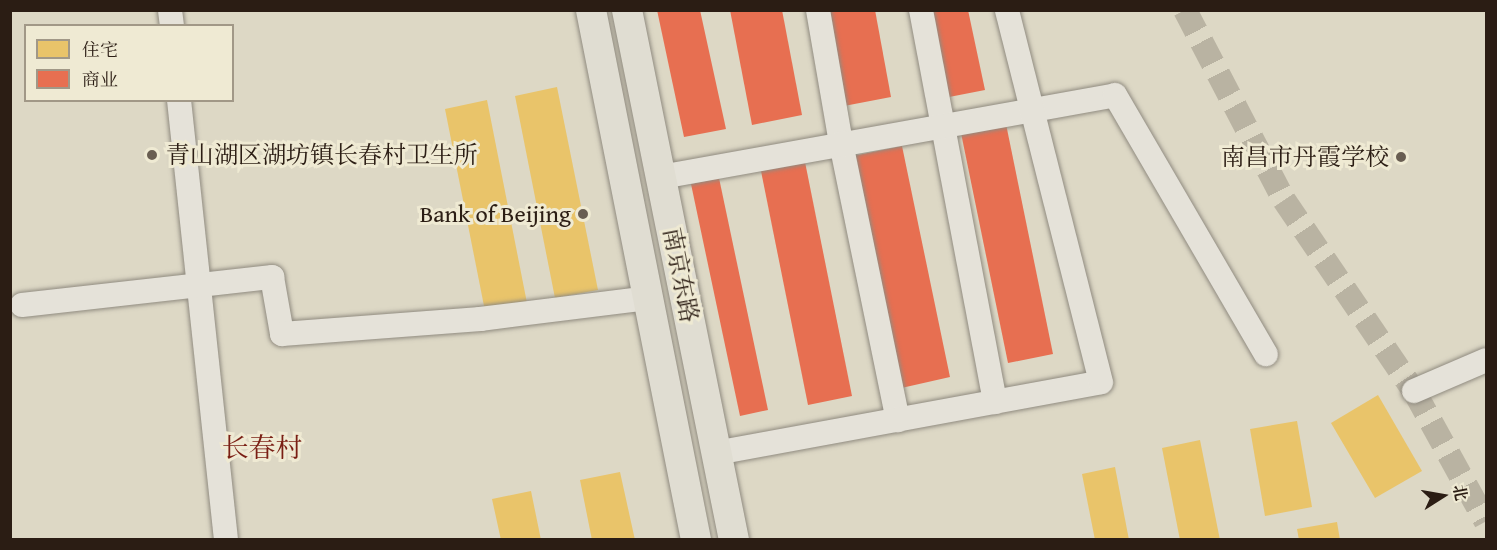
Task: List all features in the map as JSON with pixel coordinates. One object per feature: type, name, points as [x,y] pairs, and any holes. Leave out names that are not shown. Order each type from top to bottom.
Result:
[{"type":"main road","name":"南京东路","points":[[591,10],[696,540]]},
{"type":"main road","name":"南京东路","points":[[627,10],[734,540]]},
{"type":"lane","points":[[818,10],[841,143],[898,420]]},
{"type":"lane","points":[[921,10],[995,402]]},
{"type":"lane","points":[[716,453],[1101,382],[1007,10]]},
{"type":"lane","points":[[661,177],[1115,95],[1266,354]]},
{"type":"lane","points":[[179,102],[226,540]]},
{"type":"lane","points":[[22,305],[272,277],[282,334],[480,319],[648,298]]},
{"type":"lane","points":[[1414,391],[1486,360]]},
{"type":"building: 住宅","points":[[557,87],[598,290],[555,298],[515,96]]},
{"type":"building: 住宅","points":[[487,100],[527,303],[485,311],[445,109]]},
{"type":"building: 住宅","points":[[1378,395],[1422,471],[1375,498],[1331,423]]},
{"type":"building: 住宅","points":[[1297,421],[1312,507],[1265,516],[1250,429]]},
{"type":"building: 住宅","points":[[1200,440],[1220,540],[1180,540],[1162,448]]},
{"type":"building: 住宅","points":[[1115,467],[1129,540],[1095,540],[1082,474]]},
{"type":"building: 住宅","points":[[620,472],[635,540],[592,540],[580,480]]},
{"type":"building: 住宅","points":[[531,491],[541,540],[501,540],[492,499]]},
{"type":"building: 住宅","points":[[1337,522],[1340,540],[1299,540],[1297,529]]},
{"type":"building: 商业","points":[[657,10],[700,10],[726,129],[684,137]]},
{"type":"building: 商业","points":[[730,10],[782,10],[802,115],[752,125]]},
{"type":"building: 商业","points":[[825,10],[875,10],[891,97],[844,106]]},
{"type":"building: 商业","points":[[925,10],[968,10],[985,90],[944,98]]},
{"type":"building: 商业","points":[[1006,124],[1053,354],[1008,363],[961,133]]},
{"type":"building: 商业","points":[[902,146],[950,377],[897,389],[848,157]]},
{"type":"building: 商业","points":[[805,162],[852,396],[808,405],[761,171]]},
{"type":"building: 商业","points":[[719,178],[768,410],[740,416],[691,184]]},
{"type":"tunnel","points":[[1185,10],[1284,200],[1414,391],[1486,522]]},
{"type":"place","name":"青山湖区湖坊镇长春村卫生所","points":[[152,155]]},
{"type":"place","name":"南昌市丹霞学校","points":[[1401,157]]},
{"type":"place","name":"Bank of Beijing","points":[[583,214]]},
{"type":"district","name":"长春村","points":[[262,448]]}]
